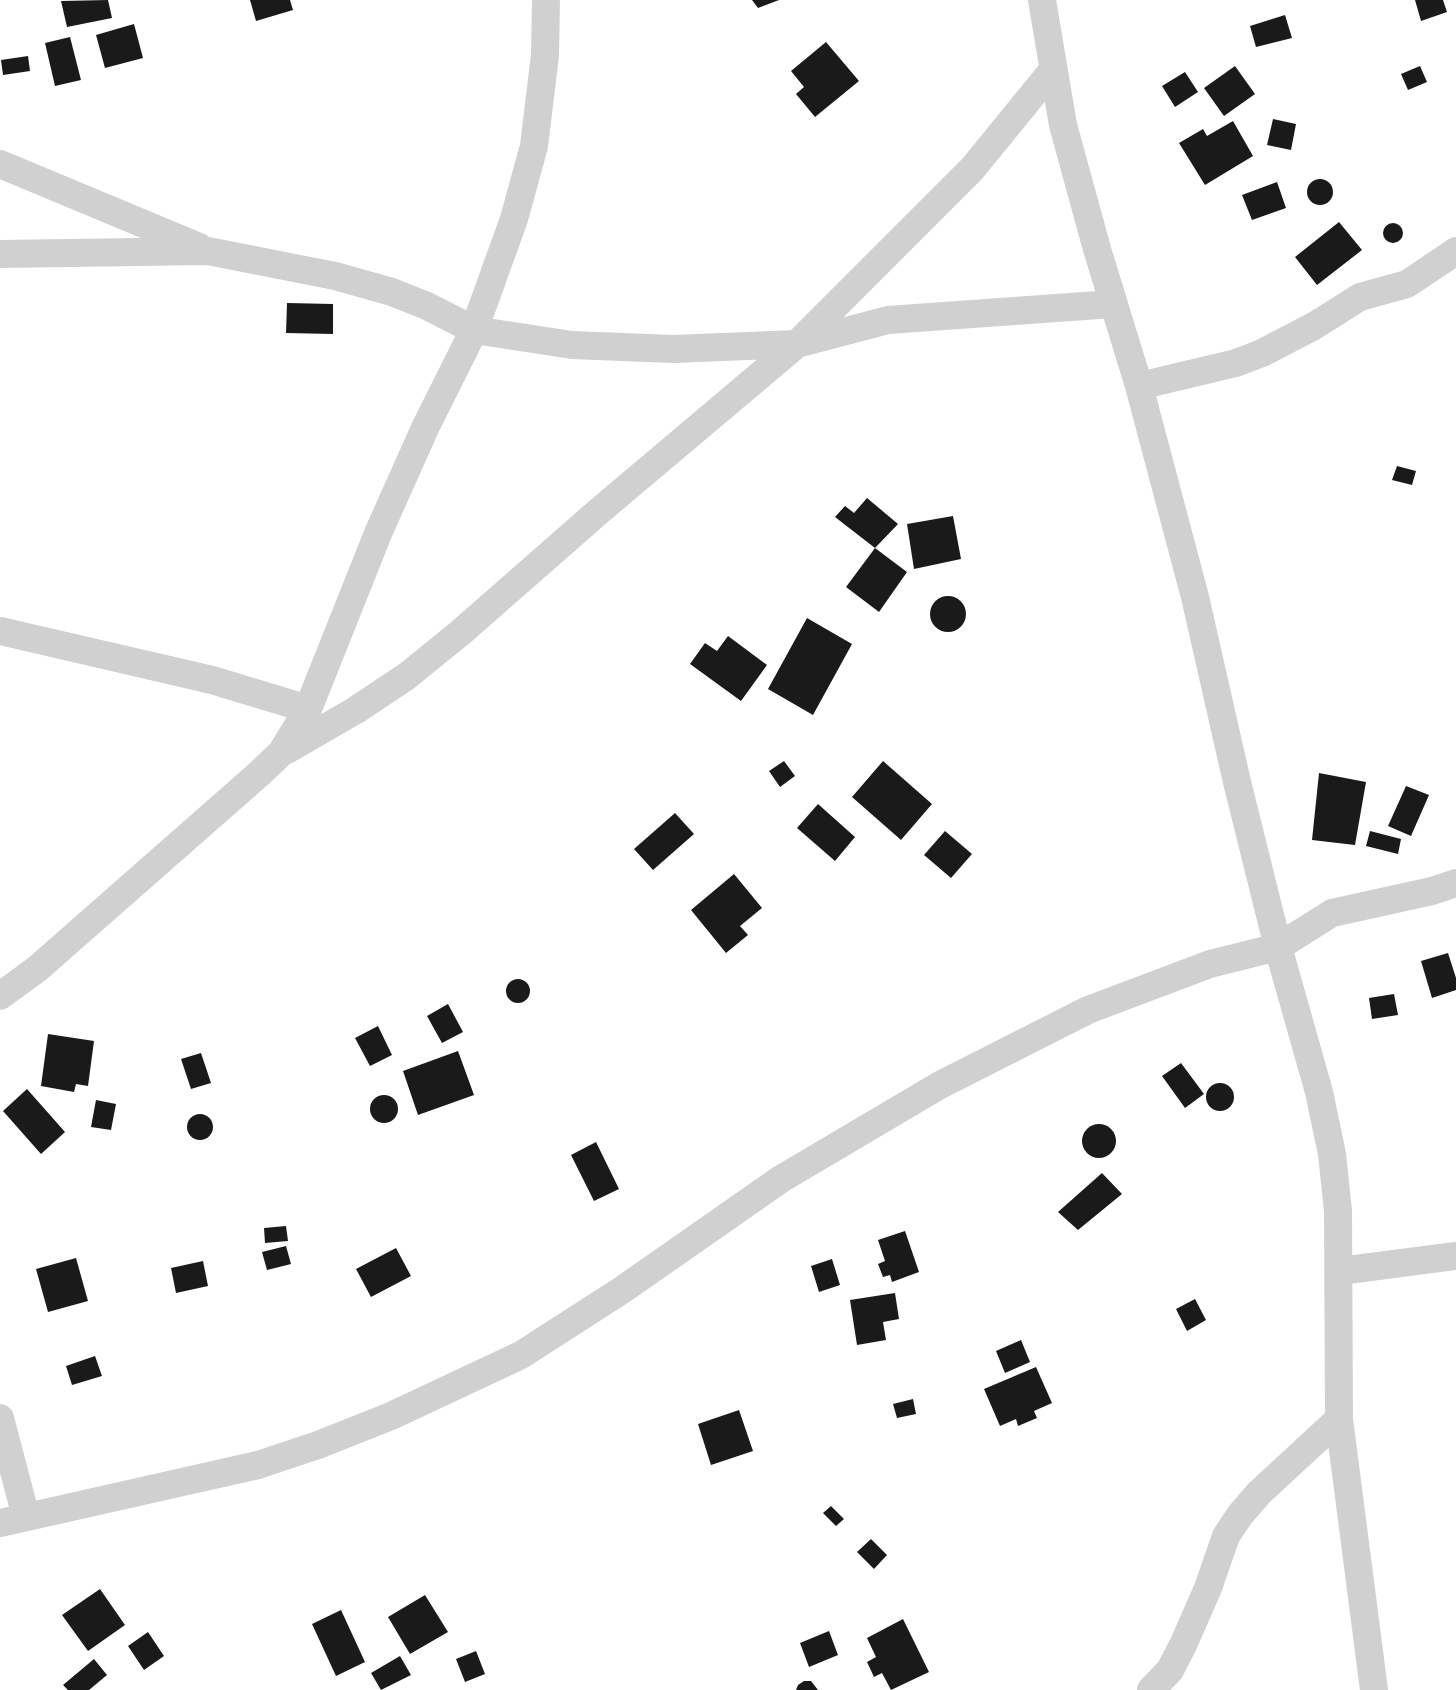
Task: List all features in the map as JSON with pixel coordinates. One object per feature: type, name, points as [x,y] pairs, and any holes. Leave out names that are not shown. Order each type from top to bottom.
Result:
[{"type":"street","points":[[281,753],[308,709],[379,531],[426,425],[474,330],[514,219],[534,146],[545,55],[546,0]]},
{"type":"street","points":[[1042,0],[1063,125],[1139,386],[1195,597],[1278,947],[1319,1092],[1332,1154],[1338,1211],[1339,1419],[1374,1690]]},
{"type":"street","points":[[0,996],[37,969],[281,753],[356,710],[407,676],[797,344],[972,169],[1052,71]]},
{"type":"street","points":[[0,164],[208,251],[358,282],[427,306],[474,330],[572,345],[729,348],[797,344],[888,320],[1113,304]]},
{"type":"street","points":[[0,254],[208,251]]},
{"type":"street","points":[[1139,386],[1236,363],[1262,352],[1314,326],[1360,297],[1407,284],[1456,251]]},
{"type":"street","points":[[0,631],[212,680],[308,709]]},
{"type":"street","points":[[0,1418],[13,1520],[258,1465],[318,1445],[391,1416],[521,1354],[622,1290],[781,1179],[940,1085],[1088,1010],[1210,964],[1278,947],[1332,913],[1432,891],[1456,883]]},
{"type":"street","points":[[1339,1270],[1456,1256]]},
{"type":"street","points":[[1151,1690],[1170,1670],[1183,1645],[1208,1588],[1226,1536],[1240,1515],[1259,1493],[1339,1419]]},
{"type":"building","points":[[108,0],[112,18],[67,27],[61,1]]},
{"type":"building","points":[[250,0],[290,0],[293,10],[256,21]]},
{"type":"building","points":[[752,0],[779,0],[758,8]]},
{"type":"building","points":[[1415,0],[1443,0],[1447,12],[1421,21]]},
{"type":"building","points":[[1285,15],[1292,38],[1256,47],[1250,26]]},
{"type":"building","points":[[134,24],[143,58],[105,68],[96,35]]},
{"type":"building","points":[[70,37],[81,80],[55,86],[45,43]]},
{"type":"building","points":[[826,42],[859,81],[815,117],[796,94],[804,87],[791,71]]},
{"type":"building","points":[[28,56],[30,71],[3,75],[1,60]]},
{"type":"building","points":[[1235,66],[1255,94],[1224,116],[1204,88]]},
{"type":"building","points":[[1420,66],[1427,82],[1408,90],[1401,74]]},
{"type":"building","points":[[1185,72],[1198,92],[1175,107],[1162,86]]},
{"type":"building","points":[[1273,119],[1296,124],[1291,150],[1267,145]]},
{"type":"building","points":[[1233,121],[1253,156],[1205,185],[1179,143],[1203,129],[1207,136]]},
{"type":"building","points":[[1320,179],[1329,183],[1333,192],[1329,201],[1320,205],[1311,201],[1307,192],[1311,183]]},
{"type":"building","points":[[1277,182],[1286,208],[1252,220],[1242,195]]},
{"type":"building","points":[[1339,222],[1362,250],[1317,285],[1295,257]]},
{"type":"building","points":[[1389,223],[1397,223],[1403,233],[1397,243],[1389,243],[1383,237],[1383,229]]},
{"type":"building","points":[[287,303],[333,304],[333,334],[286,333]]},
{"type":"building","points":[[1397,466],[1416,471],[1412,485],[1392,480]]},
{"type":"building","points":[[867,498],[898,524],[875,548],[835,517],[845,506],[854,513]]},
{"type":"building","points":[[953,516],[961,559],[914,569],[907,524]]},
{"type":"building","points":[[875,548],[907,572],[879,612],[846,587]]},
{"type":"building","points":[[948,596],[961,601],[966,614],[961,627],[948,632],[935,627],[930,614],[935,601]]},
{"type":"building","points":[[807,618],[852,644],[813,715],[768,689]]},
{"type":"building","points":[[728,636],[767,665],[741,701],[690,664],[705,643],[717,651]]},
{"type":"building","points":[[784,761],[795,776],[780,787],[769,771]]},
{"type":"building","points":[[883,761],[932,804],[901,840],[852,797]]},
{"type":"building","points":[[1319,773],[1366,782],[1355,845],[1312,840]]},
{"type":"building","points":[[1406,786],[1429,795],[1411,836],[1388,826]]},
{"type":"building","points":[[818,804],[855,837],[835,861],[797,828]]},
{"type":"building","points":[[675,813],[694,834],[653,870],[634,849]]},
{"type":"building","points":[[945,831],[972,854],[951,878],[924,855]]},
{"type":"building","points":[[1370,831],[1401,839],[1398,854],[1366,846]]},
{"type":"building","points":[[734,874],[762,908],[740,926],[748,935],[726,953],[691,910]]},
{"type":"building","points":[[1448,953],[1456,978],[1456,990],[1432,998],[1421,961]]},
{"type":"building","points":[[518,979],[527,982],[530,991],[527,1000],[518,1003],[509,1000],[506,991],[509,982]]},
{"type":"building","points":[[1394,994],[1398,1015],[1372,1019],[1369,998]]},
{"type":"building","points":[[448,1004],[463,1032],[442,1043],[427,1016]]},
{"type":"building","points":[[378,1026],[392,1055],[370,1066],[355,1038]]},
{"type":"building","points":[[48,1034],[94,1041],[88,1086],[76,1084],[74,1092],[41,1086]]},
{"type":"building","points":[[458,1051],[474,1095],[418,1115],[403,1071]]},
{"type":"building","points":[[201,1053],[211,1083],[191,1089],[181,1059]]},
{"type":"building","points":[[1181,1063],[1204,1094],[1185,1108],[1162,1076]]},
{"type":"building","points":[[1220,1083],[1230,1087],[1234,1097],[1230,1107],[1220,1111],[1210,1107],[1206,1097],[1210,1087]]},
{"type":"building","points":[[27,1089],[65,1132],[41,1154],[3,1111]]},
{"type":"building","points":[[384,1095],[394,1099],[398,1109],[394,1119],[384,1123],[374,1119],[370,1109],[374,1099]]},
{"type":"building","points":[[96,1100],[116,1104],[111,1130],[91,1127]]},
{"type":"building","points":[[200,1114],[209,1118],[213,1127],[209,1136],[200,1140],[191,1136],[187,1127],[191,1118]]},
{"type":"building","points":[[1099,1124],[1111,1129],[1116,1141],[1111,1153],[1099,1158],[1087,1153],[1082,1141],[1087,1129]]},
{"type":"building","points":[[596,1142],[619,1189],[594,1201],[571,1155]]},
{"type":"building","points":[[1102,1173],[1122,1194],[1078,1230],[1058,1212]]},
{"type":"building","points":[[286,1226],[288,1241],[265,1243],[264,1228]]},
{"type":"building","points":[[905,1231],[919,1272],[892,1282],[890,1275],[883,1277],[878,1264],[885,1261],[878,1240]]},
{"type":"building","points":[[286,1246],[291,1264],[267,1270],[262,1252]]},
{"type":"building","points":[[396,1248],[411,1276],[371,1297],[356,1269]]},
{"type":"building","points":[[76,1258],[88,1301],[48,1312],[36,1269]]},
{"type":"building","points":[[832,1259],[840,1285],[819,1292],[811,1266]]},
{"type":"building","points":[[203,1261],[208,1286],[176,1293],[171,1268]]},
{"type":"building","points":[[895,1293],[899,1319],[883,1322],[886,1340],[857,1345],[850,1300]]},
{"type":"building","points":[[1195,1299],[1206,1320],[1187,1331],[1176,1309]]},
{"type":"building","points":[[1021,1340],[1030,1362],[1005,1373],[996,1351]]},
{"type":"building","points":[[95,1356],[102,1376],[72,1385],[66,1366]]},
{"type":"building","points":[[1036,1367],[1052,1403],[1034,1411],[1037,1418],[1018,1426],[1016,1419],[1000,1426],[984,1389]]},
{"type":"building","points":[[913,1399],[916,1414],[897,1418],[893,1404]]},
{"type":"building","points":[[739,1410],[753,1451],[711,1465],[698,1424]]},
{"type":"building","points":[[831,1506],[844,1519],[836,1526],[823,1513]]},
{"type":"building","points":[[871,1539],[887,1555],[874,1569],[857,1552]]},
{"type":"building","points":[[100,1589],[125,1625],[88,1651],[62,1615]]},
{"type":"building","points":[[425,1595],[448,1632],[410,1654],[388,1617]]},
{"type":"building","points":[[341,1610],[365,1662],[336,1676],[312,1624]]},
{"type":"building","points":[[903,1619],[929,1672],[891,1690],[882,1673],[874,1677],[867,1662],[876,1657],[867,1638]]},
{"type":"building","points":[[829,1631],[838,1655],[809,1667],[800,1643]]},
{"type":"building","points":[[148,1632],[164,1656],[144,1670],[128,1646]]},
{"type":"building","points":[[476,1651],[485,1674],[465,1682],[456,1659]]},
{"type":"building","points":[[400,1656],[411,1675],[381,1690],[371,1673]]},
{"type":"building","points":[[94,1659],[107,1675],[89,1690],[68,1690],[63,1685]]},
{"type":"building","points":[[804,1681],[811,1681],[818,1690],[796,1690]]}]
